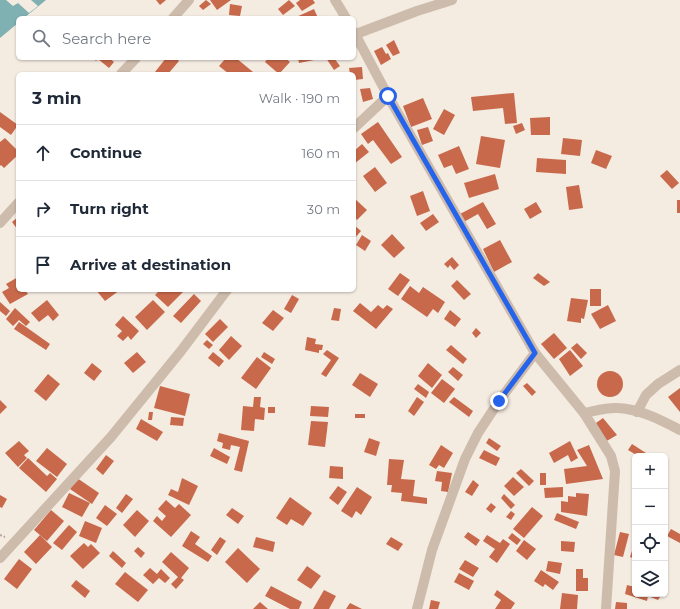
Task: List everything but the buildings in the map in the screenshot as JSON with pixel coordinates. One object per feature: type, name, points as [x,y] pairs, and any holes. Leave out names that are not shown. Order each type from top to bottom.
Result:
[{"type":"street","points":[[175,16],[189,0]]},
{"type":"street","points":[[335,0],[345,16]]},
{"type":"street","points":[[356,33],[452,0]]},
{"type":"street","points":[[356,35],[388,96],[535,353],[584,413],[611,456],[615,470],[606,609]]},
{"type":"street","points":[[123,72],[134,60]]},
{"type":"street","points":[[356,126],[388,96]]},
{"type":"street","points":[[0,223],[16,205]]},
{"type":"street","points":[[0,558],[111,437],[181,351],[225,292]]},
{"type":"street","points":[[418,609],[432,550],[465,459],[478,434],[499,401],[535,353]]},
{"type":"street","points":[[637,412],[646,395],[658,384],[680,370]]},
{"type":"street","points":[[584,413],[617,408],[657,418],[680,430]]},
{"type":"water","points":[[0,0],[46,0],[26,16],[16,16],[16,25],[0,38]]},
{"type":"pier","points":[[6,0],[31,0],[38,6],[29,13],[18,3],[13,6]]},
{"type":"route","points":[[388,96],[535,353],[499,401]]}]
